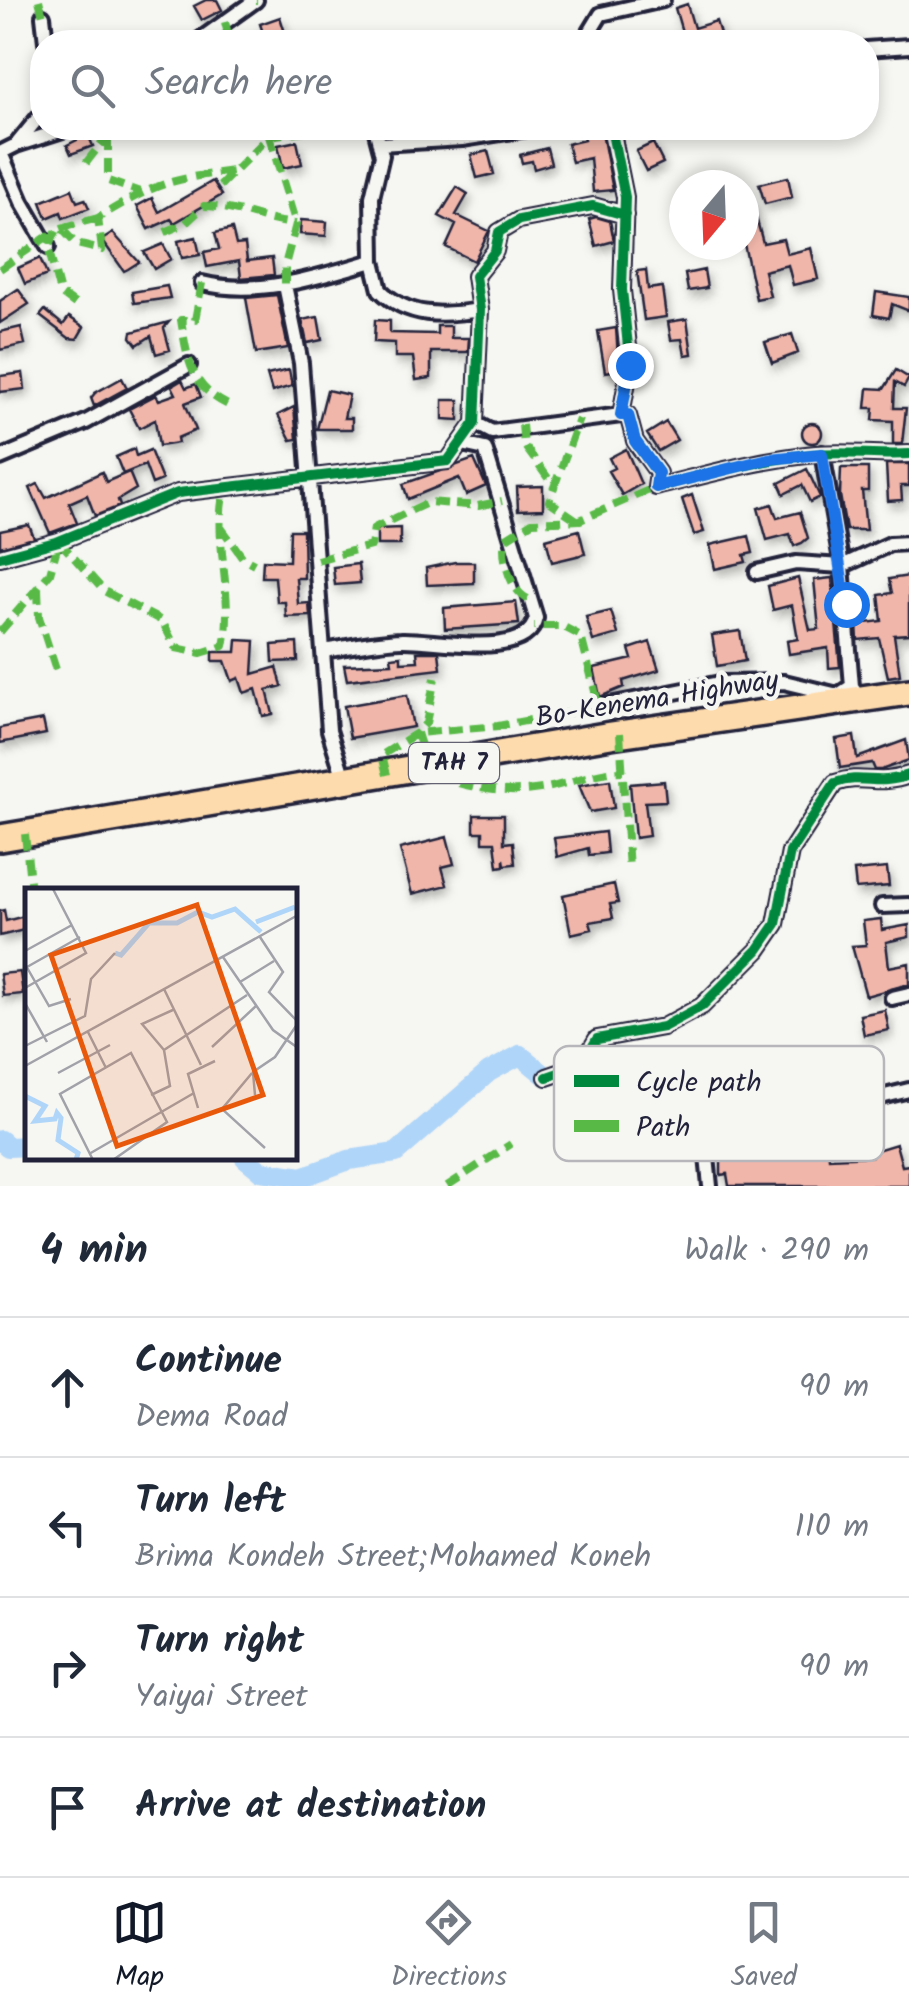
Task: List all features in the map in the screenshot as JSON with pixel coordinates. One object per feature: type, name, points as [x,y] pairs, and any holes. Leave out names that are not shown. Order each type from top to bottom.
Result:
[{"type":"highway","name":"Bo-Kenema Highway","points":[[0,838],[857,693],[909,692]]},
{"type":"street","points":[[214,30],[256,0]]},
{"type":"street","points":[[591,30],[601,14],[663,0]]},
{"type":"street","points":[[43,16],[45,30]]},
{"type":"street","points":[[879,48],[909,46]]},
{"type":"street","points":[[16,144],[30,127]]},
{"type":"street","points":[[30,140],[1,153],[22,202],[48,247]]},
{"type":"street","points":[[378,140],[371,216],[373,261],[380,290],[403,307],[446,316],[480,310]]},
{"type":"street","points":[[380,144],[446,140]]},
{"type":"street","points":[[614,140],[625,214],[622,290],[630,365],[621,415]]},
{"type":"street","points":[[0,557],[59,540],[178,493],[448,461],[475,423],[480,310],[476,276],[495,251],[499,232],[519,220],[594,206],[625,214]]},
{"type":"street","points":[[202,283],[244,288],[285,285],[373,261]]},
{"type":"street","points":[[285,285],[301,363],[329,730],[344,782]]},
{"type":"street","points":[[0,458],[86,422],[189,365]]},
{"type":"street","points":[[475,423],[492,432],[628,415],[635,441],[658,473],[656,487],[768,459],[822,454],[909,454]]},
{"type":"street","points":[[324,650],[396,640],[460,646],[500,643],[526,634],[536,618],[484,449],[492,432]]},
{"type":"street","points":[[462,444],[484,449]]},
{"type":"street","points":[[599,707],[720,683],[784,682],[838,694],[857,693],[842,566],[822,454]]},
{"type":"street","points":[[757,572],[796,563],[842,566],[890,544],[909,543]]},
{"type":"street","points":[[593,1046],[597,1039],[663,1027],[702,1006],[758,950],[776,924],[790,852],[835,783],[858,777],[886,783],[909,774]]},
{"type":"street","points":[[882,906],[909,905]]},
{"type":"street","points":[[892,998],[909,994]]},
{"type":"street","points":[[547,1077],[554,1075]]},
{"type":"street","points":[[884,1096],[909,1090]]},
{"type":"street","points":[[707,1161],[710,1186]]},
{"type":"building","points":[[217,0],[222,10],[202,20],[194,6]]},
{"type":"building","points":[[687,4],[694,28],[716,21],[719,30],[681,30],[675,8]]},
{"type":"building","points":[[280,17],[284,30],[262,30],[260,24]]},
{"type":"building","points":[[90,140],[93,146],[71,154],[67,145]]},
{"type":"building","points":[[603,140],[613,190],[593,192],[590,158],[572,162],[567,144]]},
{"type":"building","points":[[297,141],[302,164],[283,168],[278,145]]},
{"type":"building","points":[[653,143],[663,163],[646,171],[636,151]]},
{"type":"building","points":[[547,148],[551,164],[534,169],[532,161],[522,163],[520,155]]},
{"type":"building","points":[[488,151],[494,174],[477,178],[471,155]]},
{"type":"building","points":[[788,177],[792,197],[765,204],[759,184]]},
{"type":"building","points":[[213,181],[222,195],[174,223],[171,219],[149,229],[137,206],[152,198],[159,212]]},
{"type":"building","points":[[457,187],[468,194],[456,215],[489,231],[474,261],[446,247],[456,225],[439,216]]},
{"type":"building","points":[[72,189],[77,202],[85,199],[89,208],[63,218],[61,212],[47,218],[41,202]]},
{"type":"building","points":[[589,219],[610,221],[614,241],[596,246]]},
{"type":"building","points":[[301,220],[327,222],[326,236],[300,234]]},
{"type":"building","points":[[759,228],[763,243],[783,239],[787,254],[811,248],[818,279],[793,285],[788,265],[764,271],[770,296],[756,299],[747,260],[759,260]]},
{"type":"building","points":[[232,229],[236,245],[245,244],[247,261],[272,258],[274,275],[241,278],[239,261],[207,267],[204,252],[219,249],[215,233]]},
{"type":"building","points":[[113,233],[139,262],[124,271],[102,240]]},
{"type":"building","points":[[196,237],[200,255],[182,258],[178,241]]},
{"type":"building","points":[[163,244],[171,259],[154,269],[144,252]]},
{"type":"building","points":[[40,258],[47,275],[25,284],[18,268]]},
{"type":"building","points":[[646,270],[648,289],[662,287],[666,317],[644,320],[637,271]]},
{"type":"building","points":[[704,270],[707,288],[688,291],[685,274]]},
{"type":"building","points":[[167,286],[170,298],[134,303],[132,292]]},
{"type":"building","points":[[18,289],[29,304],[0,323],[0,301]]},
{"type":"building","points":[[876,292],[909,297],[909,311],[892,304],[889,318],[873,315]]},
{"type":"building","points":[[277,295],[288,348],[256,353],[246,298]]},
{"type":"building","points":[[45,310],[63,325],[69,317],[84,327],[77,339],[69,338],[40,316]]},
{"type":"building","points":[[318,317],[322,340],[307,343],[302,320]]},
{"type":"building","points":[[687,319],[692,354],[685,355],[682,339],[671,340],[668,322]]},
{"type":"building","points":[[375,320],[390,321],[390,333],[437,334],[437,326],[451,326],[451,338],[469,338],[468,352],[431,352],[431,378],[416,380],[413,357],[395,357],[395,343],[374,342]]},
{"type":"building","points":[[169,322],[164,328],[170,350],[156,354],[151,336],[137,345],[131,337],[132,332]]},
{"type":"building","points":[[21,327],[25,344],[0,350],[0,332]]},
{"type":"building","points":[[616,328],[619,370],[605,372],[598,331]]},
{"type":"building","points":[[792,334],[798,353],[772,363],[765,342]]},
{"type":"building","points":[[289,370],[292,386],[272,392],[267,375]]},
{"type":"building","points":[[896,370],[909,378],[904,387],[895,382],[894,408],[906,408],[902,444],[893,444],[893,421],[873,420],[874,408],[866,408],[868,388],[884,389]]},
{"type":"building","points":[[23,373],[25,389],[0,392],[0,376]]},
{"type":"building","points":[[122,378],[127,388],[94,406],[91,398],[95,393]]},
{"type":"building","points":[[182,380],[186,388],[196,384],[201,397],[185,403],[196,430],[177,438],[178,443],[159,446],[155,420],[139,428],[129,409],[156,395],[159,400],[176,394],[172,386]]},
{"type":"building","points":[[327,390],[349,395],[344,418],[352,418],[352,429],[317,429]]},
{"type":"building","points":[[443,400],[459,400],[459,420],[443,419]]},
{"type":"building","points":[[294,407],[297,439],[291,440],[278,415]]},
{"type":"building","points":[[666,422],[677,440],[658,451],[647,434]]},
{"type":"building","points":[[812,423],[822,433],[812,443],[802,433]]},
{"type":"building","points":[[134,449],[136,456],[150,450],[162,480],[152,484],[145,465],[123,474],[116,457]]},
{"type":"building","points":[[626,449],[641,484],[622,495],[608,471],[614,468],[609,458]]},
{"type":"building","points":[[474,459],[486,486],[466,495],[459,478],[408,499],[403,484]]},
{"type":"building","points":[[886,464],[909,464],[909,486],[901,486],[902,500],[888,501]]},
{"type":"building","points":[[841,468],[868,468],[868,491],[862,491],[866,530],[846,530],[840,495]]},
{"type":"building","points":[[807,469],[820,497],[810,502],[802,485],[784,494],[779,483]]},
{"type":"building","points":[[102,472],[106,482],[129,472],[136,489],[118,500],[120,506],[95,516],[87,495],[69,503],[77,523],[50,533],[30,488],[38,484],[46,498]]},
{"type":"building","points":[[543,486],[543,509],[518,510],[517,487]]},
{"type":"building","points":[[692,495],[704,532],[694,535],[682,499]]},
{"type":"building","points":[[772,504],[777,518],[800,512],[808,538],[794,546],[790,534],[767,540],[758,508]]},
{"type":"building","points":[[29,525],[34,538],[0,547],[0,531]]},
{"type":"building","points":[[400,528],[400,545],[377,545],[377,529]]},
{"type":"building","points":[[290,530],[303,530],[304,578],[296,578],[298,604],[309,603],[310,616],[286,617],[285,602],[277,602],[275,577],[262,577],[263,560],[289,561]]},
{"type":"building","points":[[579,530],[585,554],[552,562],[546,539]]},
{"type":"building","points":[[749,536],[753,553],[744,555],[746,562],[715,569],[710,545]]},
{"type":"building","points":[[474,562],[474,583],[427,585],[426,568]]},
{"type":"building","points":[[358,564],[360,583],[335,585],[333,567]]},
{"type":"building","points":[[909,576],[909,634],[894,635],[900,675],[888,677],[879,638],[858,640],[857,624],[882,621],[879,595],[892,593],[889,579]]},
{"type":"building","points":[[798,578],[810,630],[819,629],[814,580],[832,578],[840,667],[829,668],[828,648],[789,654],[787,641],[798,639],[792,605],[773,610],[768,586]]},
{"type":"building","points":[[516,602],[519,624],[445,629],[444,608]]},
{"type":"building","points":[[611,611],[618,634],[593,641],[586,617]]},
{"type":"building","points":[[740,631],[745,661],[717,666],[712,635]]},
{"type":"building","points":[[237,640],[255,641],[253,674],[277,667],[282,686],[267,690],[273,714],[263,716],[256,689],[244,693],[239,678],[232,681],[225,661],[213,661],[213,652],[236,652]]},
{"type":"building","points":[[650,642],[659,670],[623,681],[624,687],[600,697],[594,668],[632,659],[629,649]]},
{"type":"building","points":[[297,643],[298,661],[273,662],[272,645]]},
{"type":"building","points":[[417,652],[439,652],[441,669],[347,680],[344,665],[392,663],[391,657],[401,656],[401,662],[418,661]]},
{"type":"building","points":[[407,695],[413,727],[350,738],[344,706]]},
{"type":"building","points":[[43,720],[46,734],[0,743],[0,728]]},
{"type":"building","points":[[854,736],[857,758],[906,740],[909,760],[881,770],[875,770],[872,763],[840,768],[836,739]]},
{"type":"building","points":[[610,780],[614,808],[590,812],[579,785]]},
{"type":"building","points":[[664,781],[666,801],[645,802],[649,836],[635,838],[630,784]]},
{"type":"building","points":[[474,815],[504,815],[504,843],[513,842],[515,864],[505,865],[504,859],[504,866],[498,867],[495,842],[483,842],[483,832],[474,832]]},
{"type":"building","points":[[605,832],[607,853],[589,855],[588,848],[557,857],[554,838]]},
{"type":"building","points":[[447,837],[454,864],[442,867],[447,885],[412,894],[400,849]]},
{"type":"building","points":[[887,868],[889,886],[856,889],[854,871]]},
{"type":"building","points":[[614,884],[618,903],[610,904],[613,918],[590,922],[592,929],[571,934],[563,895]]},
{"type":"building","points":[[4,910],[6,921],[25,916],[25,930],[0,936],[0,911]]},
{"type":"building","points":[[881,919],[882,930],[909,925],[909,937],[886,942],[889,967],[909,963],[909,984],[866,996],[852,946],[866,945],[863,921]]},
{"type":"building","points":[[20,972],[23,994],[3,996],[0,974]]},
{"type":"building","points":[[885,1010],[889,1030],[864,1035],[860,1015]]},
{"type":"building","points":[[896,1144],[902,1166],[909,1165],[909,1186],[729,1186],[727,1174],[721,1175],[721,1161],[884,1161],[884,1148]]},
{"type":"waterway","points":[[249,1161],[261,1171],[302,1177],[349,1160],[396,1153],[489,1072],[520,1055],[547,1077]]},
{"type":"waterway","points":[[0,1140],[8,1147],[25,1146]]},
{"type":"marked path","points":[[39,0],[43,16]]},
{"type":"marked path","points":[[225,22],[227,30]]},
{"type":"marked path","points":[[86,163],[104,140]]},
{"type":"marked path","points":[[108,140],[108,181],[140,192]]},
{"type":"marked path","points":[[220,186],[265,140]]},
{"type":"marked path","points":[[270,140],[296,224],[285,265],[285,285]]},
{"type":"marked path","points":[[75,304],[60,293],[48,247],[57,230],[61,228],[76,244],[102,250],[98,218],[163,185],[234,171]]},
{"type":"marked path","points":[[165,232],[186,223],[204,206],[296,224]]},
{"type":"marked path","points":[[61,228],[98,218]]},
{"type":"marked path","points":[[0,269],[57,230]]},
{"type":"marked path","points":[[202,283],[195,320],[181,320],[186,348],[199,381],[230,406]]},
{"type":"marked path","points":[[577,520],[549,501],[579,419]]},
{"type":"marked path","points":[[522,425],[524,445],[553,485]]},
{"type":"marked path","points":[[59,541],[104,591],[162,621],[176,648],[201,653],[224,646],[227,606],[220,526],[225,487]]},
{"type":"marked path","points":[[528,599],[516,589],[508,573],[505,539],[532,522],[580,520],[656,487]]},
{"type":"marked path","points":[[317,560],[371,546],[374,528],[429,502],[478,506],[502,501]]},
{"type":"marked path","points":[[220,526],[243,558],[254,564]]},
{"type":"marked path","points":[[0,632],[50,573],[59,541]]},
{"type":"marked path","points":[[38,588],[39,617],[58,676]]},
{"type":"marked path","points":[[387,775],[382,755],[417,733],[498,726],[599,707],[581,636],[562,626],[534,626]]},
{"type":"marked path","points":[[428,768],[417,733],[426,723],[435,678]]},
{"type":"marked path","points":[[620,733],[629,869]]},
{"type":"marked path","points":[[452,763],[455,782],[507,791],[546,788],[623,771]]},
{"type":"marked path","points":[[25,834],[31,888]]},
{"type":"marked path","points":[[447,1186],[511,1144]]},
{"type":"cycle path","points":[[613,140],[625,197],[622,290],[630,365],[621,415],[628,415],[635,441],[658,473],[656,487],[796,456],[909,454]]},
{"type":"cycle path","points":[[0,557],[59,541],[178,493],[448,461],[475,423],[480,310],[475,276],[495,251],[499,232],[519,220],[593,206],[625,215]]},
{"type":"cycle path","points":[[593,1046],[597,1039],[663,1027],[702,1006],[758,950],[776,924],[790,852],[835,783],[909,775]]},
{"type":"cycle path","points":[[547,1077],[554,1075]]},
{"type":"route","points":[[630,365],[621,415],[628,415],[635,441],[658,473],[656,487],[768,459],[822,454],[834,509],[846,604]]}]
